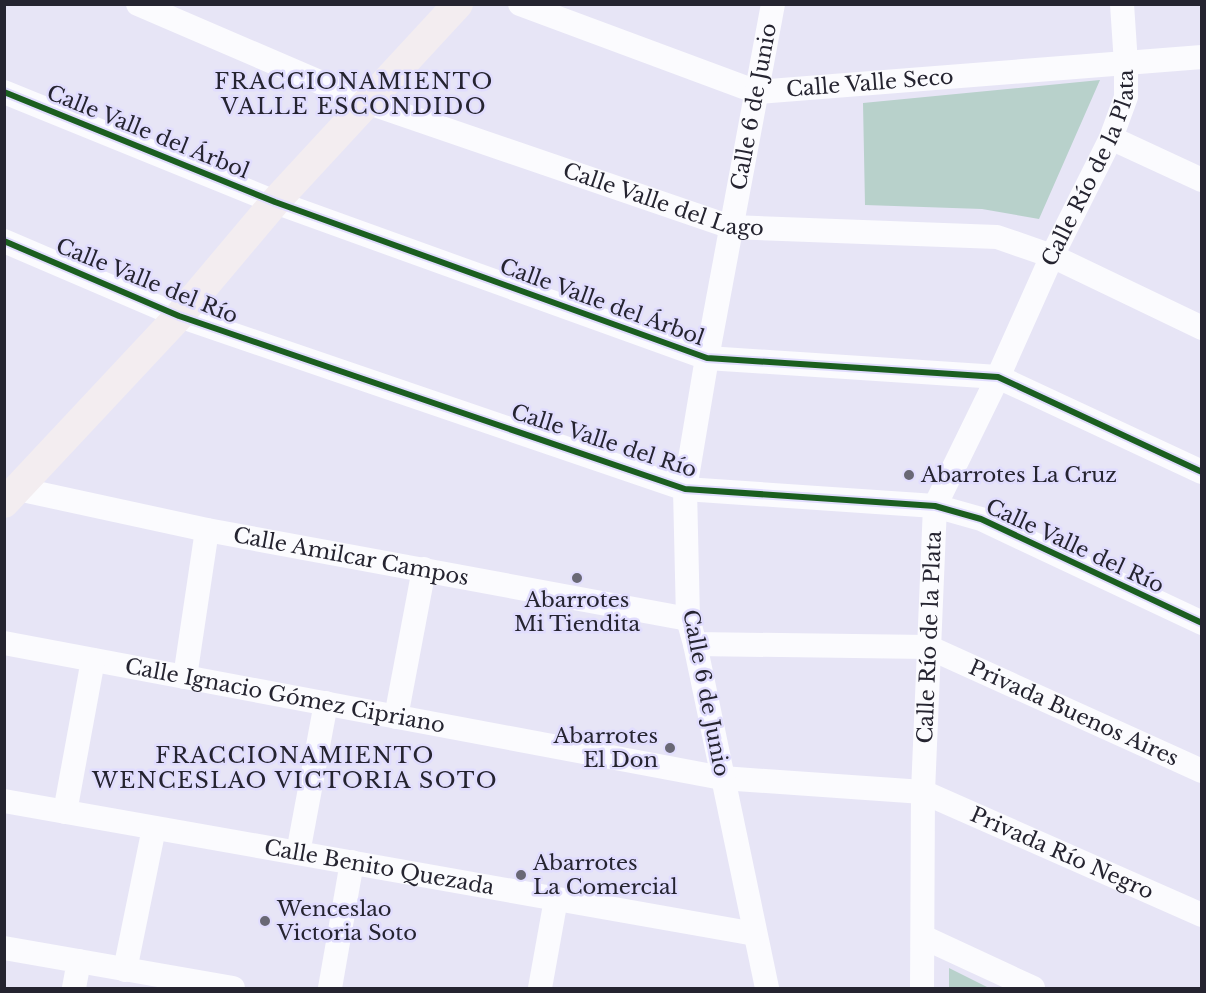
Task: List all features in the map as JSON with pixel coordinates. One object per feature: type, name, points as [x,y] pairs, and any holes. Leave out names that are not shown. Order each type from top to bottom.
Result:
[{"type":"main road","points":[[11,496],[179,316],[275,202],[458,4]]},
{"type":"street","name":"Calle Valle del Lago","points":[[138,4],[366,102],[731,227],[997,237],[1053,256],[1202,328]]},
{"type":"street","name":"Calle Valle Seco","points":[[520,4],[757,92],[1202,57]]},
{"type":"street","name":"Calle 6 de Junio","points":[[766,988],[688,619],[685,489],[773,4]]},
{"type":"street","name":"Calle Río de la Plata","points":[[922,988],[923,792],[935,506],[1111,138],[1126,97],[1122,4]]},
{"type":"street","name":"Calle Valle del Árbol","points":[[4,92],[275,202],[707,358],[998,377],[1202,472]]},
{"type":"street","points":[[1111,138],[1202,180]]},
{"type":"street","name":"Calle Valle del Río","points":[[4,241],[179,316],[685,489],[935,506],[981,519],[1202,623]]},
{"type":"street","name":"Calle Amilcar Campos","points":[[11,496],[424,569],[688,619]]},
{"type":"street","points":[[185,677],[207,530]]},
{"type":"street","points":[[396,717],[424,569]]},
{"type":"street","name":"Calle Ignacio Gómez Cipriano","points":[[4,643],[722,778],[923,792]]},
{"type":"street","name":"Privada Buenos Aires","points":[[695,644],[928,648],[1202,771]]},
{"type":"street","points":[[65,812],[93,660]]},
{"type":"street","points":[[298,853],[326,704]]},
{"type":"street","name":"Privada Río Negro","points":[[923,792],[1202,915]]},
{"type":"street","name":"Calle Benito Quezada","points":[[4,801],[755,934]]},
{"type":"street","points":[[125,970],[154,828]]},
{"type":"street","points":[[330,988],[352,862]]},
{"type":"street","points":[[540,988],[556,899]]},
{"type":"street","points":[[923,937],[1033,988]]},
{"type":"street","points":[[4,948],[233,988]]},
{"type":"street","points":[[74,988],[79,961]]},
{"type":"green space","points":[[1100,80],[1039,219],[982,209],[865,205],[863,103]]},
{"type":"green space","points":[[949,968],[989,988],[949,988]]},
{"type":"cycle path","points":[[4,92],[275,202],[707,358],[998,377],[1202,472]]},
{"type":"cycle path","points":[[4,241],[179,316],[685,489],[935,506],[981,519],[1202,623]]},
{"type":"place","name":"Abarrotes La Cruz","points":[[909,475]]},
{"type":"place","name":"Abarrotes Mi Tiendita","points":[[577,578]]},
{"type":"place","name":"Abarrotes El Don","points":[[670,748]]},
{"type":"place","name":"Abarrotes La Comercial","points":[[521,875]]},
{"type":"place","name":"Wenceslao Victoria Soto","points":[[265,921]]},
{"type":"district","name":"FRACCIONAMIENTO VALLE ESCONDIDO","points":[[354,94]]},
{"type":"district","name":"FRACCIONAMIENTO WENCESLAO VICTORIA SOTO","points":[[295,768]]}]
